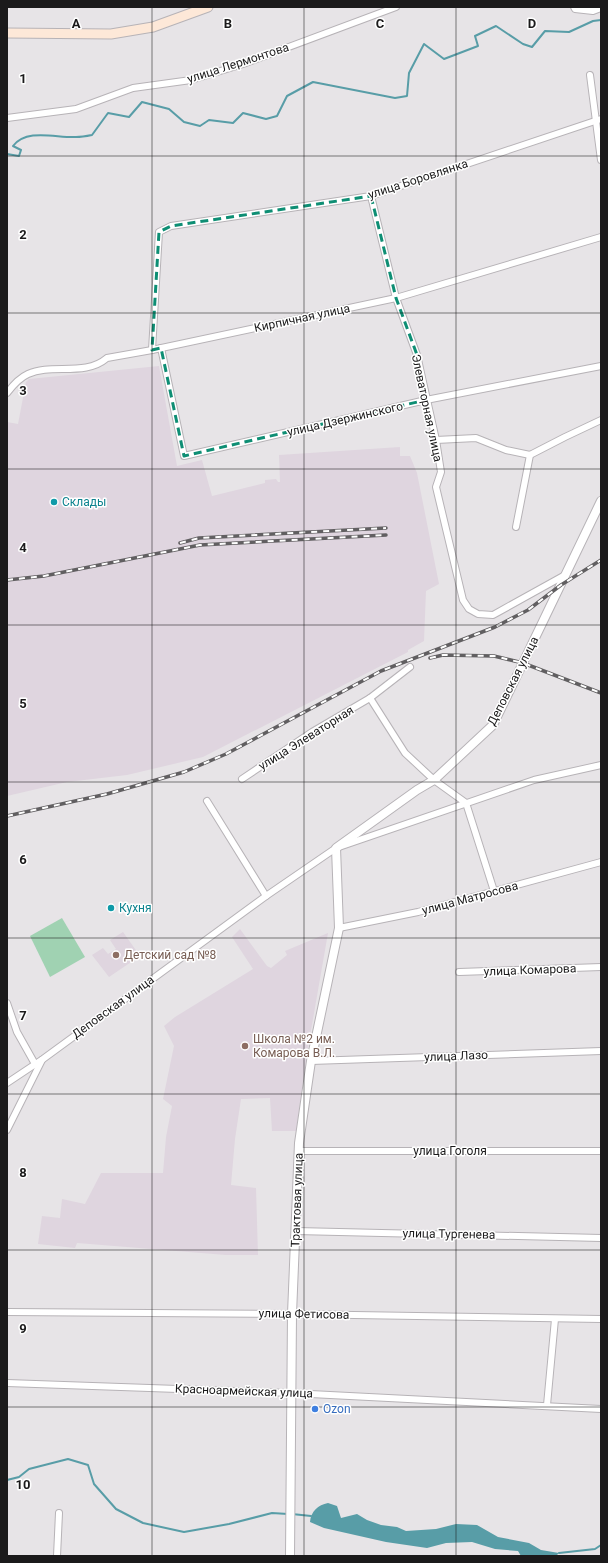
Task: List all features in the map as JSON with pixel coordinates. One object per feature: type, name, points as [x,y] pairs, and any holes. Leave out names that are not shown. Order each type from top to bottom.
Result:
[{"type":"main road","points":[[7,33],[111,34],[153,26],[208,7]]},
{"type":"street","name":"улица Лермонтова","points":[[7,118],[76,109],[133,88],[192,80],[243,64],[396,7]]},
{"type":"street","points":[[574,7],[575,9],[592,11],[601,8]]},
{"type":"street","points":[[590,74],[599,119],[601,160]]},
{"type":"street","name":"улица Боровлянка","points":[[152,350],[159,232],[171,226],[371,196],[599,119]]},
{"type":"street","name":"Элеваторная улица","points":[[371,196],[396,298],[417,355],[436,440],[441,472],[436,488],[463,600],[469,610],[478,614],[493,615],[566,574]]},
{"type":"street","name":"Кирпичная улица","points":[[7,393],[20,378],[38,371],[80,368],[103,361],[107,358],[152,350],[396,298],[601,238]]},
{"type":"street","name":"улица Дзержинского","points":[[161,348],[184,456],[426,400],[601,366]]},
{"type":"street","points":[[436,440],[476,438],[506,450],[530,455],[601,420]]},
{"type":"street","points":[[516,527],[530,455]]},
{"type":"street","name":"Деповская улица","points":[[7,1083],[43,1059],[266,896],[417,790],[434,780],[493,725],[601,501]]},
{"type":"street","name":"улица Элеваторная","points":[[242,779],[312,732],[370,698],[410,667]]},
{"type":"street","points":[[370,698],[405,753],[434,780],[466,803],[494,891]]},
{"type":"street","name":"Деповская улица","points":[[336,848],[534,780],[601,765]]},
{"type":"street","points":[[207,801],[266,896]]},
{"type":"street","name":"Трактовая улица","points":[[290,1556],[292,1314],[299,1151],[311,1061],[338,928],[336,848]]},
{"type":"street","name":"улица Матросова","points":[[338,928],[418,912],[601,862]]},
{"type":"street","name":"улица Комарова","points":[[459,972],[601,968]]},
{"type":"street","points":[[7,1003],[17,1032],[34,1064]]},
{"type":"street","name":"улица Лазо","points":[[311,1061],[601,1051]]},
{"type":"street","points":[[7,1130],[43,1059]]},
{"type":"street","name":"улица Гоголя","points":[[299,1151],[601,1151]]},
{"type":"street","name":"улица Тургенева","points":[[296,1231],[601,1238]]},
{"type":"street","name":"улица Фетисова","points":[[7,1312],[292,1314],[601,1319]]},
{"type":"street","points":[[547,1405],[555,1319]]},
{"type":"street","name":"Красноармейская улица","points":[[7,1383],[291,1393],[547,1405],[601,1409]]},
{"type":"street","points":[[57,1556],[59,1513]]},
{"type":"highlighted area","points":[[371,196],[396,298],[417,355],[426,400],[184,456],[161,348],[152,350],[159,232],[171,226]]},
{"type":"shaded area","points":[[159,366],[177,466],[202,460],[212,496],[265,483],[265,480],[276,479],[280,482],[279,455],[400,447],[400,456],[410,456],[417,473],[439,584],[426,591],[424,641],[408,650],[408,652],[203,757],[127,775],[67,782],[7,796],[7,422],[18,424],[26,382],[29,379]]},
{"type":"shaded area","points":[[240,929],[267,966],[271,968],[287,955],[285,951],[328,933],[306,1059],[296,1131],[272,1131],[270,1098],[241,1099],[235,1139],[231,1185],[256,1188],[258,1255],[226,1255],[77,1243],[75,1248],[38,1244],[42,1216],[60,1218],[62,1199],[85,1204],[101,1173],[163,1173],[166,1137],[172,1106],[163,1099],[174,1046],[164,1026],[175,1017],[253,969],[232,937]]},
{"type":"shaded area","name":"Детский сад №8","points":[[123,932],[140,956],[109,977],[92,955],[103,948],[108,954],[116,949],[110,940]]},
{"type":"green space","points":[[62,918],[85,957],[50,977],[30,936]]},
{"type":"water","points":[[328,1503],[337,1506],[341,1518],[357,1514],[367,1520],[381,1525],[397,1527],[406,1531],[436,1529],[456,1524],[477,1525],[498,1537],[529,1543],[541,1550],[559,1553],[556,1556],[521,1556],[518,1551],[495,1549],[472,1542],[446,1543],[427,1548],[386,1542],[324,1528],[310,1522],[313,1512],[321,1505]]},
{"type":"waterway","points":[[7,154],[19,156],[21,150],[13,146],[19,140],[26,137],[42,135],[78,137],[92,135],[108,113],[129,117],[142,102],[169,109],[184,122],[200,126],[209,120],[233,123],[243,113],[266,119],[277,116],[287,96],[313,82],[395,98],[407,96],[409,73],[424,44],[444,59],[478,46],[475,36],[496,26],[523,44],[532,47],[545,31],[569,32],[593,21],[601,20]]},
{"type":"waterway","points":[[7,1480],[19,1477],[29,1469],[68,1459],[88,1465],[94,1484],[116,1509],[143,1523],[184,1532],[229,1524],[272,1513],[288,1514]]},
{"type":"waterway","points":[[292,1514],[311,1516]]},
{"type":"waterway","points":[[559,1553],[595,1549],[601,1545]]},
{"type":"railway","points":[[180,543],[199,538],[386,528]]},
{"type":"railway","points":[[7,580],[44,576],[200,545],[386,535]]},
{"type":"railway","points":[[7,816],[107,794],[184,772],[226,754],[381,671],[495,627],[528,610],[561,585],[601,560]]},
{"type":"railway","points":[[430,658],[443,655],[494,656],[523,663],[601,693]]},
{"type":"place","name":"Склады","points":[[54,502]]},
{"type":"place","name":"Кухня","points":[[111,908]]},
{"type":"place","name":"Детский сад №8","points":[[116,955]]},
{"type":"place","name":"Школа №2 им. Комарова В.Л.","points":[[245,1046]]},
{"type":"place","name":"Ozon","points":[[315,1409]]}]
